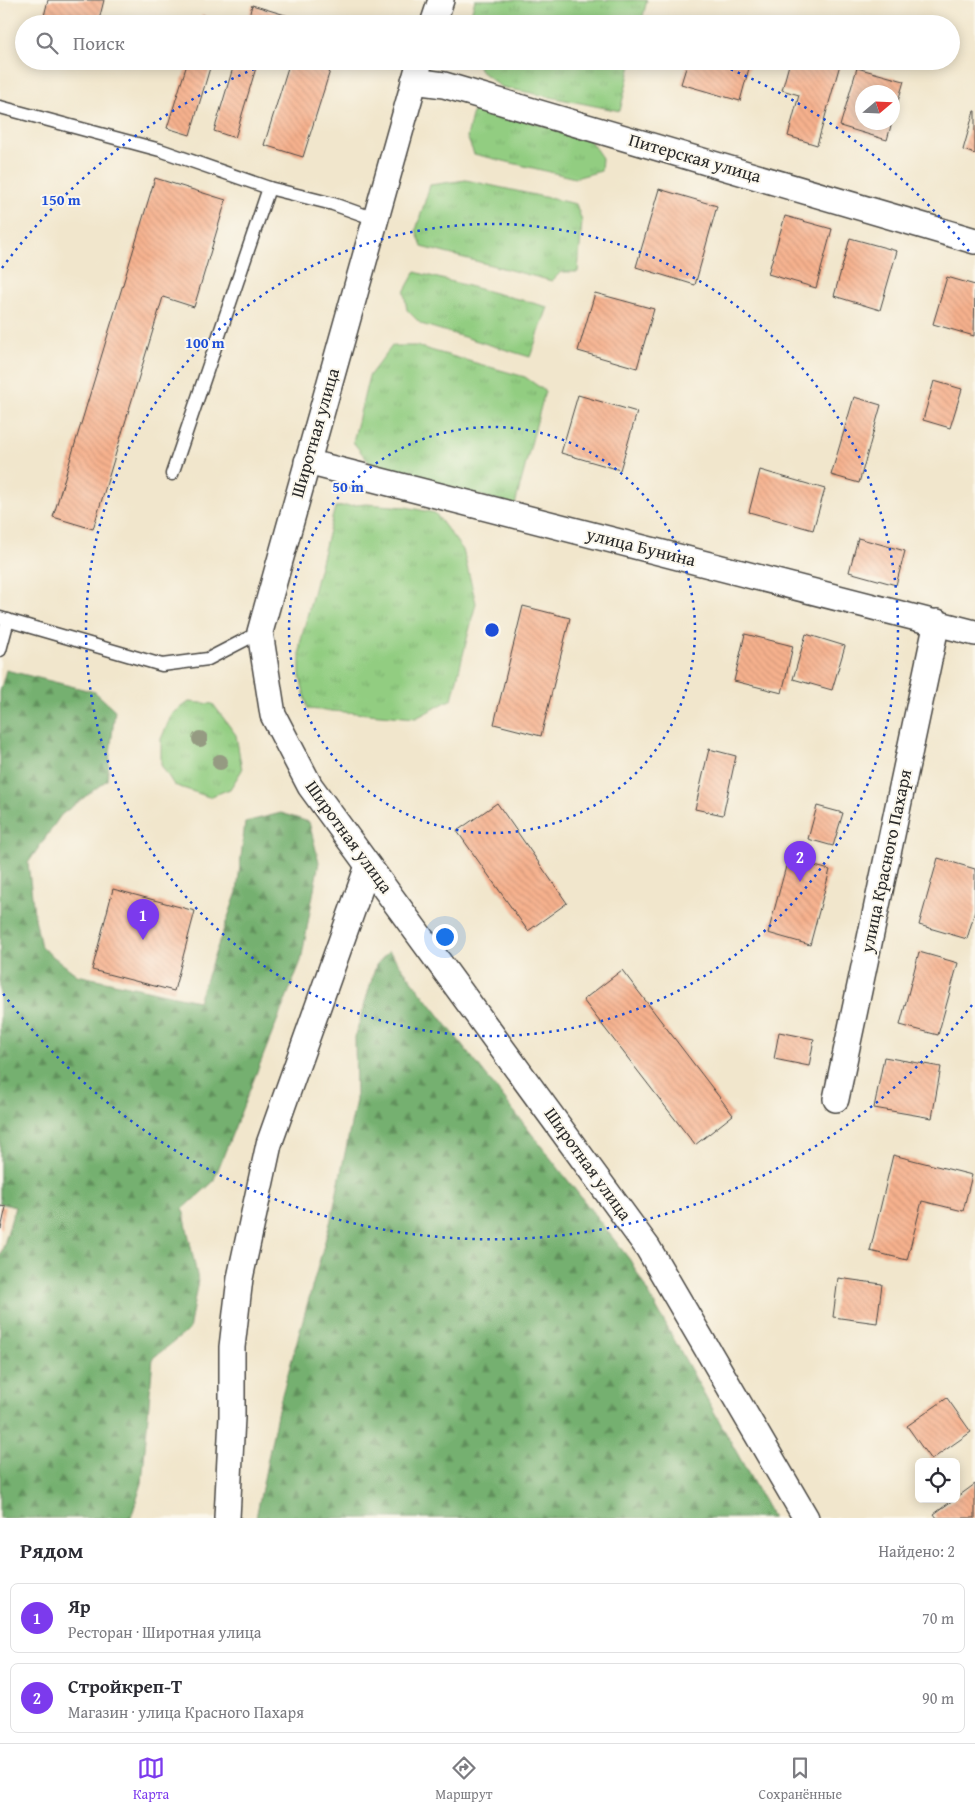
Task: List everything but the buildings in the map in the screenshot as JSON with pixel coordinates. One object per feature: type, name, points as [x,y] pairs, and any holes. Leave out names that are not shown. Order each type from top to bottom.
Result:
[{"type":"street","points":[[436,15],[441,0]]},
{"type":"street","name":"Широтная улица","points":[[417,71],[260,632],[274,714],[310,786],[368,866],[412,922],[648,1248],[806,1518]]},
{"type":"street","name":"Питерская улица","points":[[417,71],[444,85],[975,240]]},
{"type":"street","name":"улица Бунина","points":[[307,462],[975,633]]},
{"type":"street","name":"улица Красного Пахаря","points":[[836,1100],[937,622]]},
{"type":"street","points":[[227,1518],[232,1417],[232,1347],[240,1278],[269,1144],[368,866]]},
{"type":"lane","points":[[0,106],[160,150],[269,188],[333,204],[375,219]]},
{"type":"lane","points":[[172,474],[269,188]]},
{"type":"lane","points":[[0,650],[4,619],[162,665],[208,660],[260,632]]},
{"type":"green space","points":[[475,0],[647,0],[643,15],[471,15]]},
{"type":"green space","points":[[481,70],[630,70],[620,111],[501,87]]},
{"type":"green space","points":[[473,111],[498,112],[589,139],[602,158],[601,171],[575,178],[474,154],[467,137]]},
{"type":"green space","points":[[466,180],[576,204],[582,221],[578,272],[561,272],[552,281],[422,247],[416,230],[430,185]]},
{"type":"green space","points":[[415,272],[548,307],[530,357],[421,324],[407,310],[404,292]]},
{"type":"green space","points":[[392,346],[416,346],[525,377],[545,391],[515,505],[372,466],[353,442],[369,376]]},
{"type":"green space","points":[[366,504],[406,507],[435,513],[463,550],[476,603],[452,699],[416,718],[308,709],[300,677],[300,644],[335,507]]},
{"type":"green space","points":[[6,670],[95,692],[115,710],[107,780],[61,815],[28,863],[34,913],[41,947],[77,975],[198,1001],[237,892],[245,822],[281,813],[309,822],[319,862],[301,961],[213,1182],[183,1209],[198,1280],[189,1330],[153,1358],[142,1483],[131,1518],[0,1518],[0,1258],[15,1207],[0,1203],[0,692]]},
{"type":"green space","points":[[189,702],[213,704],[236,735],[242,770],[230,789],[209,797],[174,785],[161,765],[161,739],[172,714]]},
{"type":"green space","points":[[389,951],[630,1260],[773,1518],[256,1518],[278,1409],[332,1216],[356,1100],[355,1037],[376,965]]},
{"type":"place","name":"Стройкреп-Т","points":[[800,882]]},
{"type":"place","name":"Яр","points":[[143,940]]}]
